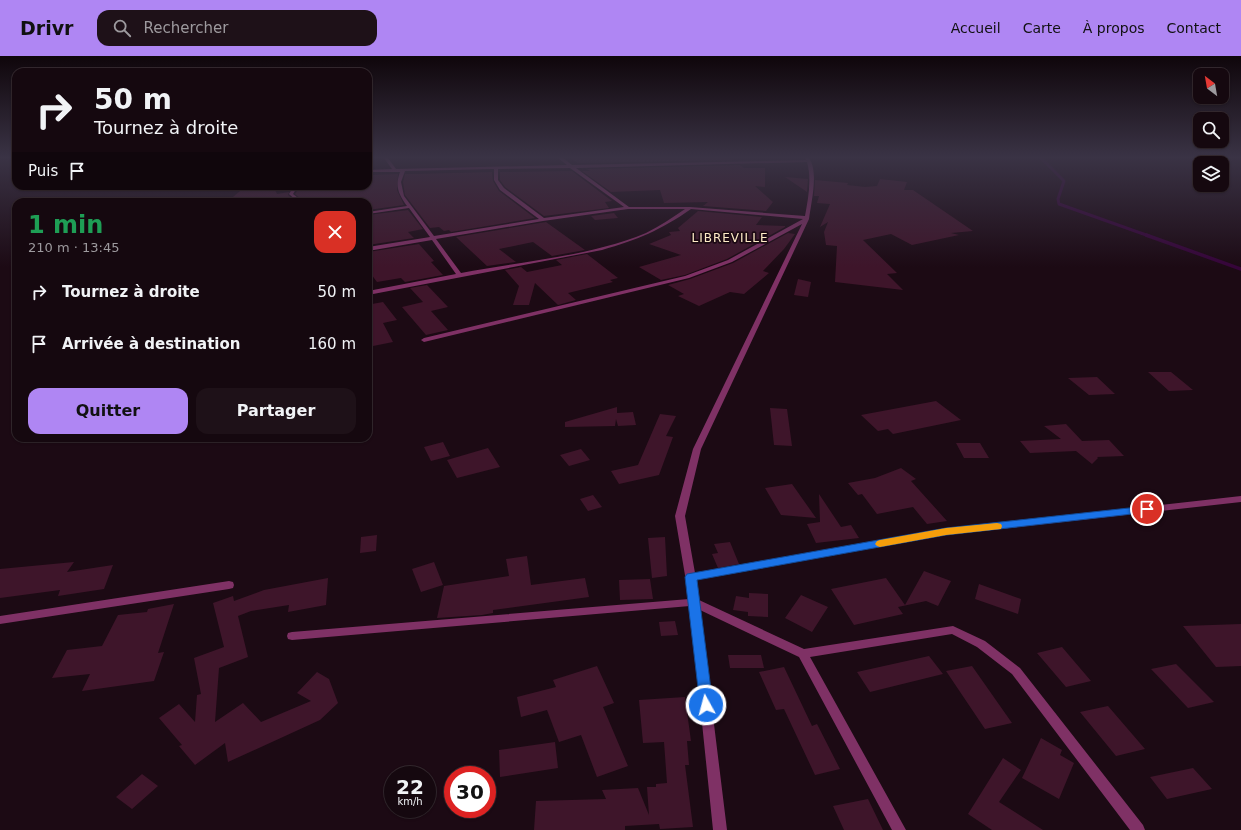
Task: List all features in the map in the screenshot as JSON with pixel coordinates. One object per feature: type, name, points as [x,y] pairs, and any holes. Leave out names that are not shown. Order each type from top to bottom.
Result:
[{"type":"street","points":[[402,194],[408,207],[460,275]]},
{"type":"street","points":[[509,194],[543,220]]},
{"type":"street","points":[[610,194],[628,208]]},
{"type":"street","points":[[720,830],[691,577],[680,516],[697,449],[807,218],[810,194]]},
{"type":"street","points":[[372,212],[408,207]]},
{"type":"street","points":[[372,248],[543,220],[628,208],[690,208],[807,218]]},
{"type":"street","points":[[372,292],[611,247],[654,232],[677,219],[690,208]]},
{"type":"street","points":[[424,340],[687,277],[730,261],[807,218]]},
{"type":"street","points":[[691,577],[946,532],[1241,499]]},
{"type":"street","points":[[0,620],[229,585]]},
{"type":"street","points":[[292,636],[693,602],[803,654],[953,630],[982,644],[1016,671],[1138,830]]},
{"type":"street","points":[[803,654],[899,830]]},
{"type":"building","points":[[236,194],[288,194],[291,198],[232,198]]},
{"type":"building","points":[[295,194],[399,194],[404,205],[372,209],[372,198],[300,198]]},
{"type":"building","points":[[503,194],[535,218],[451,232],[449,230],[444,231],[439,227],[430,228],[405,195]]},
{"type":"building","points":[[515,194],[603,194],[612,201],[605,202],[609,208],[544,216]]},
{"type":"building","points":[[661,194],[764,194],[773,202],[766,211],[703,206],[708,202],[664,203]]},
{"type":"building","points":[[814,194],[919,194],[973,231],[951,233],[959,235],[912,245],[891,234],[863,240],[897,273],[887,274],[903,290],[835,282],[837,246],[826,245],[824,232],[828,222],[820,227],[830,204],[817,203],[819,196],[814,196]]},
{"type":"building","points":[[408,210],[423,229],[408,232],[414,238],[372,244],[372,214]]},
{"type":"building","points":[[698,211],[762,217],[756,225],[785,227],[727,259],[685,275],[661,280],[639,267],[681,255],[649,244],[671,235],[669,232],[680,231],[678,228]]},
{"type":"building","points":[[614,213],[618,218],[595,220],[591,216]]},
{"type":"building","points":[[546,222],[585,250],[552,256],[533,242],[499,249],[516,262],[487,266],[456,237]]},
{"type":"building","points":[[788,233],[795,234],[784,249],[763,271],[769,273],[744,294],[730,292],[699,306],[678,296],[684,294],[668,285],[690,279],[733,263]]},
{"type":"building","points":[[419,244],[434,261],[431,262],[443,275],[405,282],[401,278],[377,282],[372,275],[372,251]]},
{"type":"building","points":[[587,254],[618,278],[610,280],[613,282],[568,293],[576,300],[558,305],[535,283],[529,305],[513,305],[519,286],[505,270],[521,267],[527,272],[562,265],[556,260]]},
{"type":"building","points":[[798,279],[811,282],[808,297],[794,295]]},
{"type":"building","points":[[427,285],[448,307],[431,311],[448,330],[426,335],[402,307],[423,302],[410,288]]},
{"type":"building","points":[[383,302],[397,320],[383,323],[393,342],[372,346],[372,304]]},
{"type":"building","points":[[1148,372],[1171,372],[1193,390],[1169,391]]},
{"type":"building","points":[[1097,377],[1115,394],[1089,395],[1068,378]]},
{"type":"building","points":[[936,401],[961,420],[893,434],[888,429],[878,431],[861,415]]},
{"type":"building","points":[[617,407],[617,413],[633,412],[636,425],[618,426],[616,419],[615,426],[565,427],[565,422]]},
{"type":"building","points":[[770,408],[787,409],[792,446],[774,445]]},
{"type":"building","points":[[660,414],[676,416],[666,436],[673,437],[659,475],[619,484],[611,471],[638,465]]},
{"type":"building","points":[[1066,424],[1082,441],[1109,440],[1124,456],[1097,457],[1098,458],[1092,464],[1076,451],[1030,453],[1020,441],[1061,439],[1044,426]]},
{"type":"building","points":[[443,442],[450,456],[431,461],[424,447]]},
{"type":"building","points":[[956,443],[980,443],[989,458],[964,458]]},
{"type":"building","points":[[488,448],[500,467],[457,478],[447,460]]},
{"type":"building","points":[[581,449],[590,460],[569,466],[560,455]]},
{"type":"building","points":[[901,468],[916,479],[911,481],[947,521],[927,524],[913,507],[877,514],[862,494],[858,495],[848,483],[875,478]]},
{"type":"building","points":[[792,484],[816,518],[781,515],[765,488]]},
{"type":"building","points":[[819,494],[841,527],[851,525],[859,538],[816,543],[807,524],[820,522]]},
{"type":"building","points":[[593,495],[602,507],[588,511],[580,499]]},
{"type":"building","points":[[377,535],[376,551],[360,553],[361,537]]},
{"type":"building","points":[[665,537],[667,576],[652,578],[648,538]]},
{"type":"building","points":[[730,542],[739,564],[718,568],[712,554],[718,553],[714,544]]},
{"type":"building","points":[[527,556],[531,585],[585,578],[589,597],[493,610],[493,613],[482,615],[437,618],[444,586],[509,576],[506,559]]},
{"type":"building","points":[[74,562],[67,572],[113,565],[104,589],[58,596],[60,590],[0,598],[0,569]]},
{"type":"building","points":[[434,562],[443,585],[421,592],[412,569]]},
{"type":"building","points":[[924,571],[951,581],[938,606],[926,601],[898,607],[903,614],[854,625],[831,589],[886,578],[905,605]]},
{"type":"building","points":[[328,578],[326,605],[288,612],[289,605],[251,611],[238,616],[248,657],[219,668],[215,722],[243,703],[261,722],[311,701],[297,693],[317,672],[329,679],[338,703],[320,720],[228,762],[225,743],[195,765],[179,746],[182,745],[159,718],[179,704],[195,722],[197,695],[201,694],[194,658],[224,647],[213,603],[233,596],[234,601],[264,590]]},
{"type":"building","points":[[650,579],[653,599],[620,600],[619,580]]},
{"type":"building","points":[[979,584],[1021,599],[1018,614],[975,599]]},
{"type":"building","points":[[749,593],[768,594],[768,617],[748,616],[748,612],[733,610],[736,596],[749,598]]},
{"type":"building","points":[[801,595],[828,607],[812,632],[785,618]]},
{"type":"building","points":[[174,604],[158,653],[164,652],[154,681],[82,691],[90,674],[52,678],[67,650],[102,646],[118,615],[147,612],[148,609]]},
{"type":"building","points":[[675,621],[678,635],[661,636],[659,622]]},
{"type":"building","points":[[1241,624],[1241,666],[1216,667],[1183,626]]},
{"type":"building","points":[[1062,647],[1091,681],[1066,687],[1037,653]]},
{"type":"building","points":[[728,655],[761,655],[764,668],[730,668]]},
{"type":"building","points":[[929,656],[943,674],[870,692],[857,672]]},
{"type":"building","points":[[1176,664],[1214,702],[1188,708],[1151,669]]},
{"type":"building","points":[[597,666],[614,703],[603,707],[628,766],[597,777],[581,735],[559,742],[547,710],[521,717],[517,697],[556,687],[553,680]]},
{"type":"building","points":[[972,666],[1012,723],[985,729],[946,671]]},
{"type":"building","points":[[784,667],[812,726],[817,724],[840,769],[815,775],[784,709],[776,710],[759,672]]},
{"type":"building","points":[[685,697],[691,741],[687,741],[689,765],[685,765],[693,827],[660,829],[659,824],[625,826],[625,830],[534,830],[536,801],[606,799],[602,790],[638,788],[649,815],[647,787],[656,787],[656,784],[667,783],[664,742],[643,743],[639,700]]},
{"type":"building","points":[[1108,706],[1145,749],[1116,756],[1080,712]]},
{"type":"building","points":[[1041,738],[1062,750],[1060,755],[1074,763],[1059,799],[1022,778]]},
{"type":"building","points":[[555,742],[558,768],[500,777],[499,750]]},
{"type":"building","points":[[1003,758],[1021,770],[999,802],[1043,830],[992,830],[968,814]]},
{"type":"building","points":[[1193,768],[1212,789],[1167,799],[1150,777]]},
{"type":"building","points":[[142,774],[158,786],[132,809],[116,797]]},
{"type":"building","points":[[868,799],[883,830],[844,830],[833,806]]},
{"type":"waterway","points":[[1060,194],[1058,199],[1059,204],[1149,236]]},
{"type":"waterway","points":[[1146,235],[1241,269]]},
{"type":"slow traffic","points":[[880,544],[946,532],[997,526]]},
{"type":"district","name":"LIBREVILLE","points":[[730,238]]},
{"type":"route","points":[[706,705],[691,577],[946,532],[1147,509]]}]
